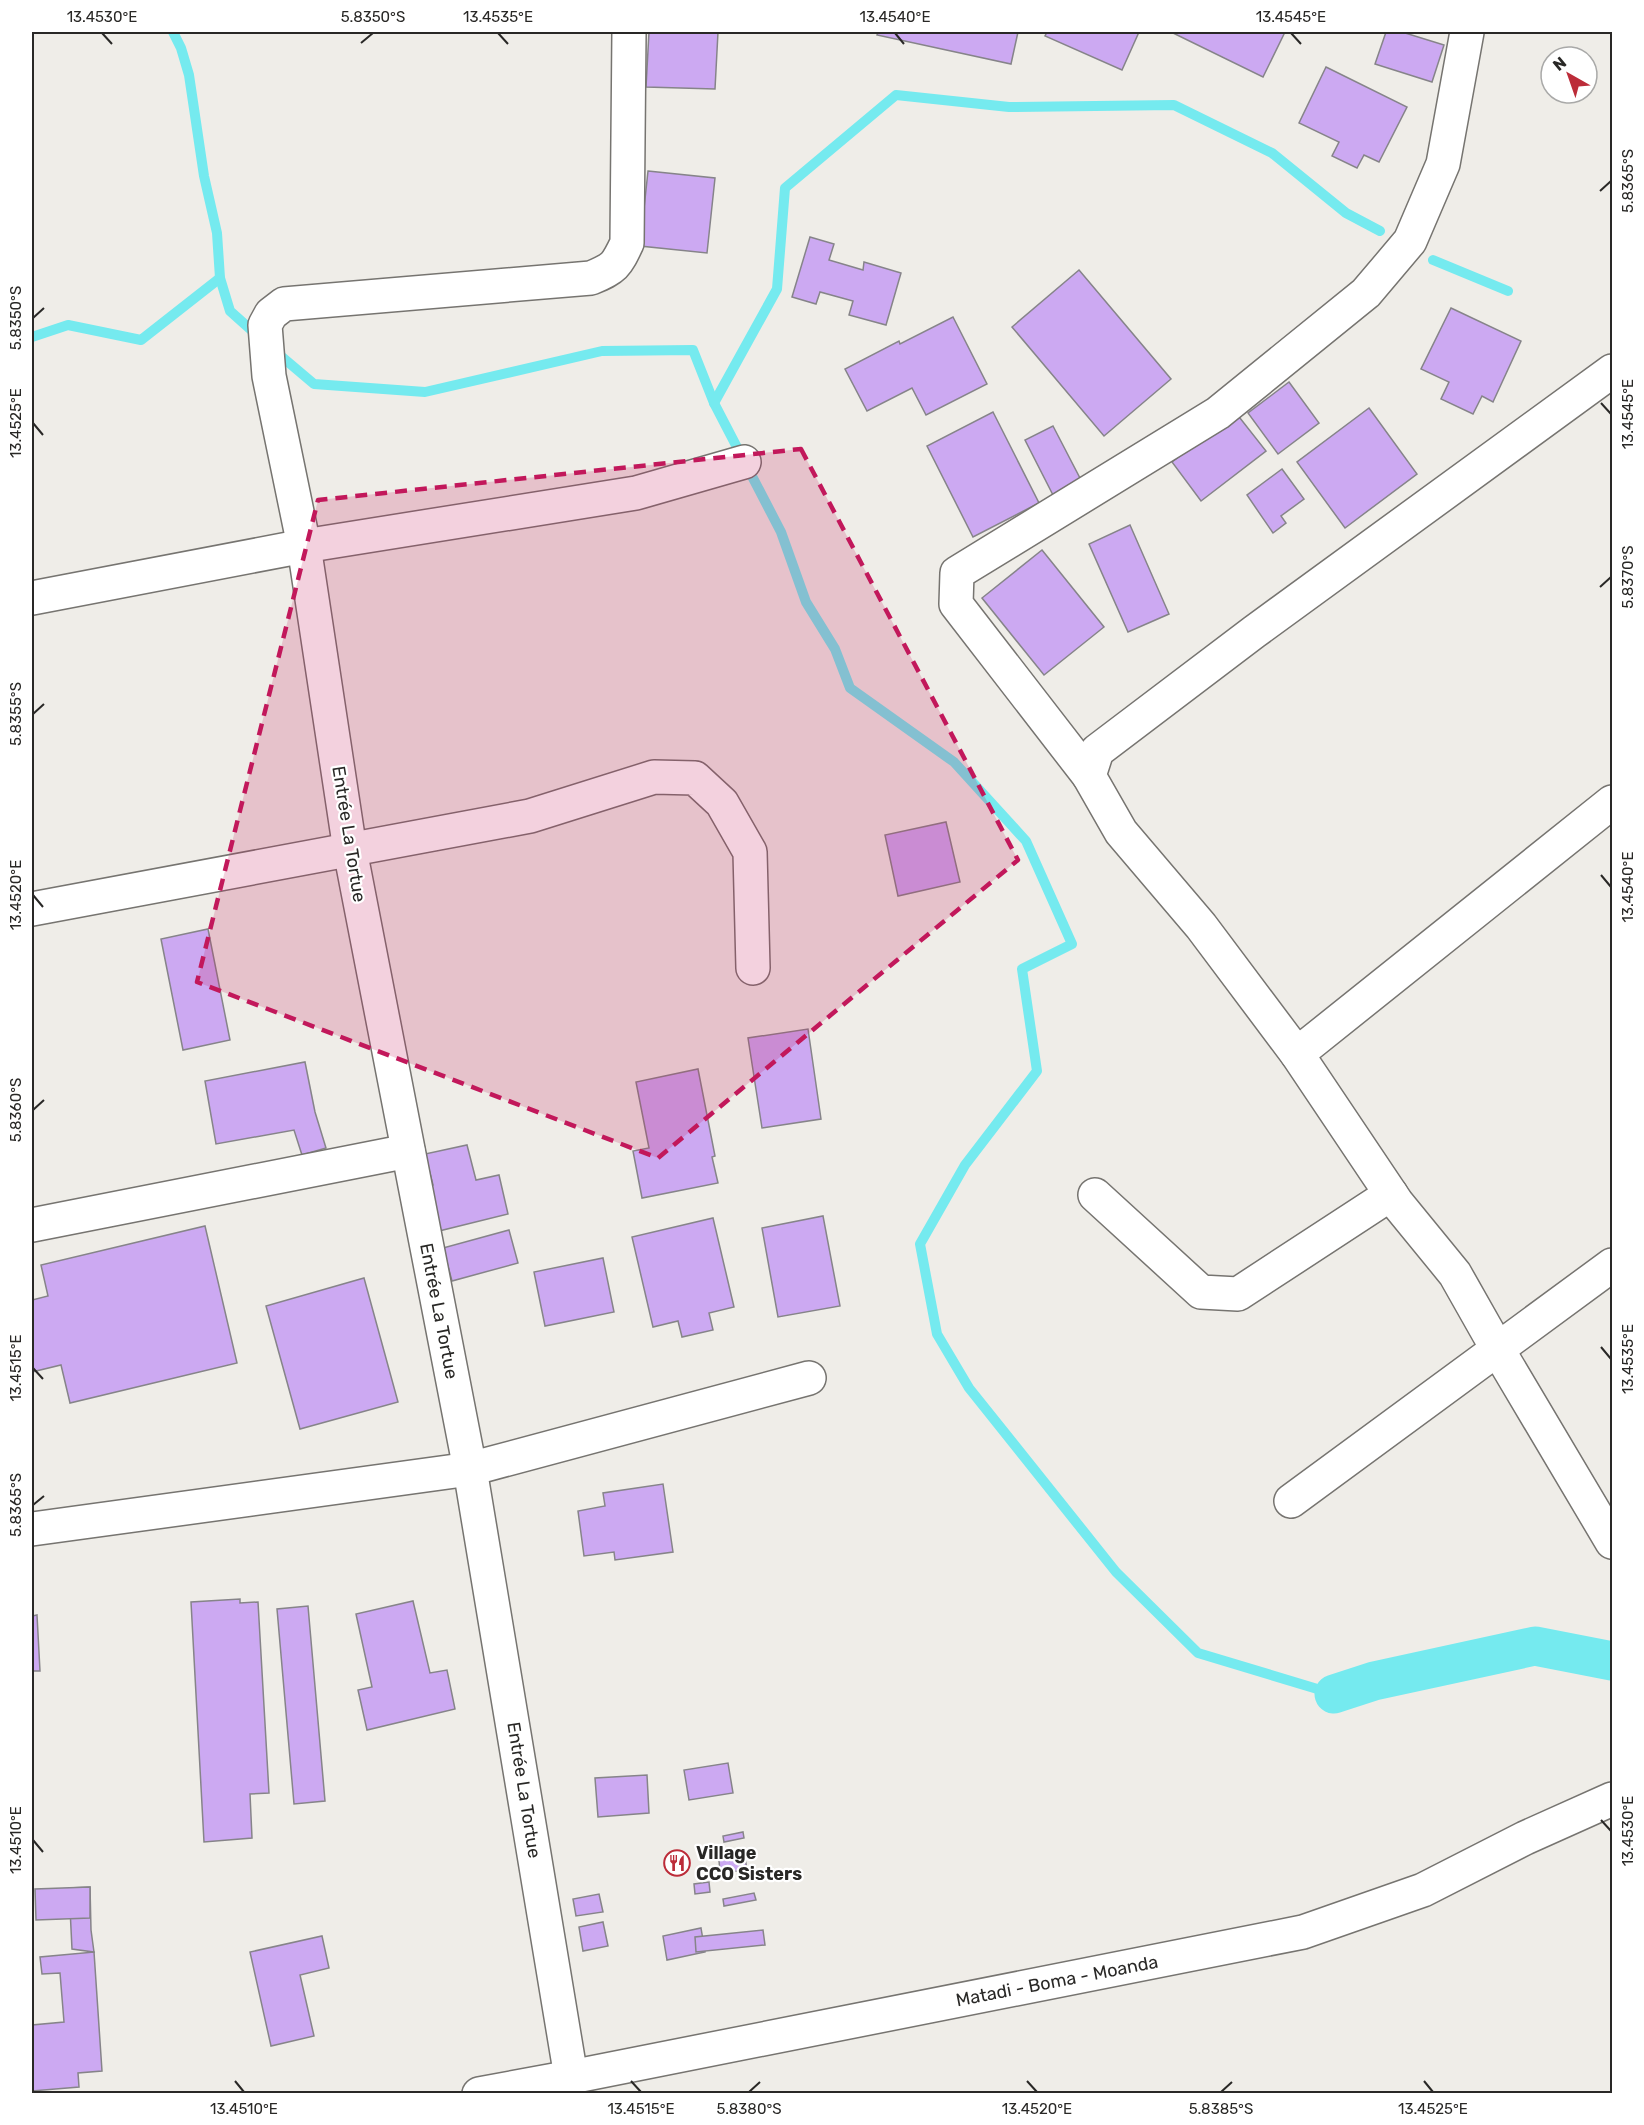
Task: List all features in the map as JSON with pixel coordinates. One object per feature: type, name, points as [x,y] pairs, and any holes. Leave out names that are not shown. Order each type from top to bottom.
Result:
[{"type":"main road","name":"Entrée La Tortue","points":[[571,2077],[470,1468],[350,850],[304,546],[269,376],[265,325],[271,314],[284,304],[591,278],[610,270],[618,262],[627,243],[629,32]]},
{"type":"main road","points":[[1467,32],[1443,164],[1410,241],[1366,292],[1218,413],[957,573],[956,604],[1089,776],[1121,832],[1201,926],[1297,1054],[1391,1194],[1455,1274],[1612,1542]]},
{"type":"main road","points":[[1089,776],[1097,751],[1254,632],[1612,371]]},
{"type":"main road","points":[[32,598],[304,546],[636,493],[744,462]]},
{"type":"main road","points":[[32,909],[530,816],[654,777],[694,778],[722,803],[750,852],[753,968]]},
{"type":"main road","points":[[1297,1054],[1612,801]]},
{"type":"main road","points":[[32,1225],[408,1151]]},
{"type":"main road","points":[[1095,1195],[1201,1292],[1238,1294],[1391,1194]]},
{"type":"main road","points":[[1291,1502],[1612,1265]]},
{"type":"main road","points":[[32,1528],[470,1468],[809,1378]]},
{"type":"main road","name":"Matadi - Boma - Moanda","points":[[479,2094],[1303,1932],[1423,1890],[1525,1838],[1612,1799]]},
{"type":"highlighted area","points":[[801,449],[1018,860],[658,1158],[197,982],[318,500]]},
{"type":"building","points":[[649,32],[718,32],[715,89],[646,87]]},
{"type":"building","points":[[878,32],[1018,32],[1011,64],[877,35]]},
{"type":"building","points":[[1047,32],[1139,32],[1122,70],[1045,36]]},
{"type":"building","points":[[1174,32],[1285,32],[1263,77]]},
{"type":"building","points":[[1386,32],[1402,32],[1444,45],[1432,82],[1375,64]]},
{"type":"building","points":[[1326,67],[1407,107],[1379,162],[1364,155],[1357,168],[1332,156],[1339,142],[1299,123]]},
{"type":"building","points":[[648,171],[715,178],[707,253],[640,246]]},
{"type":"building","points":[[810,237],[834,244],[829,260],[863,270],[864,262],[901,273],[886,325],[849,315],[853,301],[820,292],[816,304],[792,297]]},
{"type":"building","points":[[1079,270],[1171,379],[1104,436],[1012,327]]},
{"type":"building","points":[[1451,308],[1521,341],[1493,402],[1482,396],[1473,414],[1441,399],[1449,382],[1421,369]]},
{"type":"building","points":[[953,317],[987,384],[926,415],[912,388],[867,411],[845,369],[899,341],[900,344]]},
{"type":"building","points":[[1289,382],[1319,423],[1278,454],[1248,413]]},
{"type":"building","points":[[1369,408],[1417,474],[1345,528],[1297,462]]},
{"type":"building","points":[[993,412],[1039,503],[973,537],[927,446]]},
{"type":"building","points":[[1236,413],[1266,451],[1201,501],[1172,462]]},
{"type":"building","points":[[1053,426],[1082,482],[1054,497],[1025,440]]},
{"type":"building","points":[[1282,469],[1304,499],[1281,516],[1286,523],[1273,533],[1247,495]]},
{"type":"building","points":[[1130,525],[1169,614],[1128,632],[1089,544]]},
{"type":"building","points":[[1042,550],[1104,627],[1044,675],[982,598]]},
{"type":"building","points":[[946,822],[960,882],[898,896],[885,835]]},
{"type":"building","points":[[208,929],[230,1040],[183,1050],[161,939]]},
{"type":"building","points":[[808,1029],[821,1119],[762,1128],[748,1038]]},
{"type":"building","points":[[305,1062],[315,1112],[326,1148],[302,1155],[294,1130],[216,1144],[205,1081]]},
{"type":"building","points":[[698,1069],[718,1183],[642,1198],[633,1151],[649,1148],[636,1082]]},
{"type":"building","points":[[467,1145],[476,1180],[499,1175],[508,1214],[439,1231],[429,1186],[433,1185],[425,1154]]},
{"type":"building","points":[[823,1216],[840,1306],[778,1317],[762,1228]]},
{"type":"building","points":[[713,1218],[734,1307],[709,1313],[713,1330],[682,1337],[678,1321],[653,1327],[632,1237]]},
{"type":"building","points":[[205,1226],[237,1363],[70,1403],[61,1365],[32,1372],[32,1300],[48,1296],[41,1265]]},
{"type":"building","points":[[509,1230],[518,1263],[452,1281],[443,1248]]},
{"type":"building","points":[[603,1258],[614,1312],[545,1326],[534,1272]]},
{"type":"building","points":[[364,1278],[398,1402],[300,1429],[266,1306]]},
{"type":"building","points":[[663,1484],[673,1552],[615,1560],[614,1552],[584,1556],[578,1511],[605,1506],[603,1493]]},
{"type":"building","points":[[240,1599],[240,1603],[258,1602],[269,1793],[250,1794],[252,1838],[204,1842],[191,1602]]},
{"type":"building","points":[[413,1601],[430,1673],[447,1670],[455,1709],[367,1730],[358,1690],[372,1687],[356,1614]]},
{"type":"building","points":[[308,1606],[325,1801],[294,1804],[277,1609]]},
{"type":"building","points":[[37,1615],[40,1671],[32,1671],[32,1616]]},
{"type":"building","points":[[728,1763],[733,1793],[689,1800],[684,1770]]},
{"type":"building","points":[[647,1775],[649,1813],[598,1817],[595,1778]]},
{"type":"building","points":[[743,1832],[744,1838],[724,1842],[723,1836]]},
{"type":"building","points":[[745,1857],[747,1870],[720,1873],[719,1860]]},
{"type":"building","points":[[709,1882],[710,1892],[695,1894],[694,1884]]},
{"type":"building","points":[[90,1887],[94,1952],[72,1949],[69,1888]]},
{"type":"building","points":[[90,1887],[90,1918],[36,1920],[35,1889]]},
{"type":"building","points":[[754,1893],[756,1900],[724,1906],[723,1899]]},
{"type":"building","points":[[599,1894],[603,1912],[576,1916],[573,1899]]},
{"type":"building","points":[[603,1922],[608,1946],[583,1951],[579,1927]]},
{"type":"building","points":[[701,1928],[705,1952],[667,1960],[663,1936]]},
{"type":"building","points":[[763,1930],[765,1945],[696,1952],[695,1937]]},
{"type":"building","points":[[322,1936],[329,1968],[300,1975],[314,2036],[271,2046],[250,1952]]},
{"type":"building","points":[[94,1952],[102,2071],[78,2073],[79,2087],[32,2091],[32,2025],[64,2022],[60,1973],[42,1974],[40,1957]]},
{"type":"waterway","points":[[173,32],[181,48],[189,75],[204,176],[217,233],[220,278],[230,311],[259,337]]},
{"type":"waterway","points":[[714,403],[777,289],[785,188],[896,95],[1009,107],[1174,105],[1272,153],[1346,213],[1380,231]]},
{"type":"waterway","points":[[1433,260],[1508,291]]},
{"type":"waterway","points":[[32,337],[68,325],[141,340],[220,278]]},
{"type":"waterway","points":[[275,351],[314,384],[425,392],[602,351],[693,350],[714,403],[781,532],[806,602],[835,649],[850,688],[954,762],[1026,841],[1072,944],[1022,969],[1037,1071],[965,1165],[920,1244],[937,1334],[969,1388],[1116,1572],[1198,1653],[1334,1694]]},
{"type":"waterway","points":[[1334,1694],[1374,1681],[1535,1646],[1612,1661]]},
{"type":"place","name":"Village CCO Sisters","points":[[677,1863]]}]
